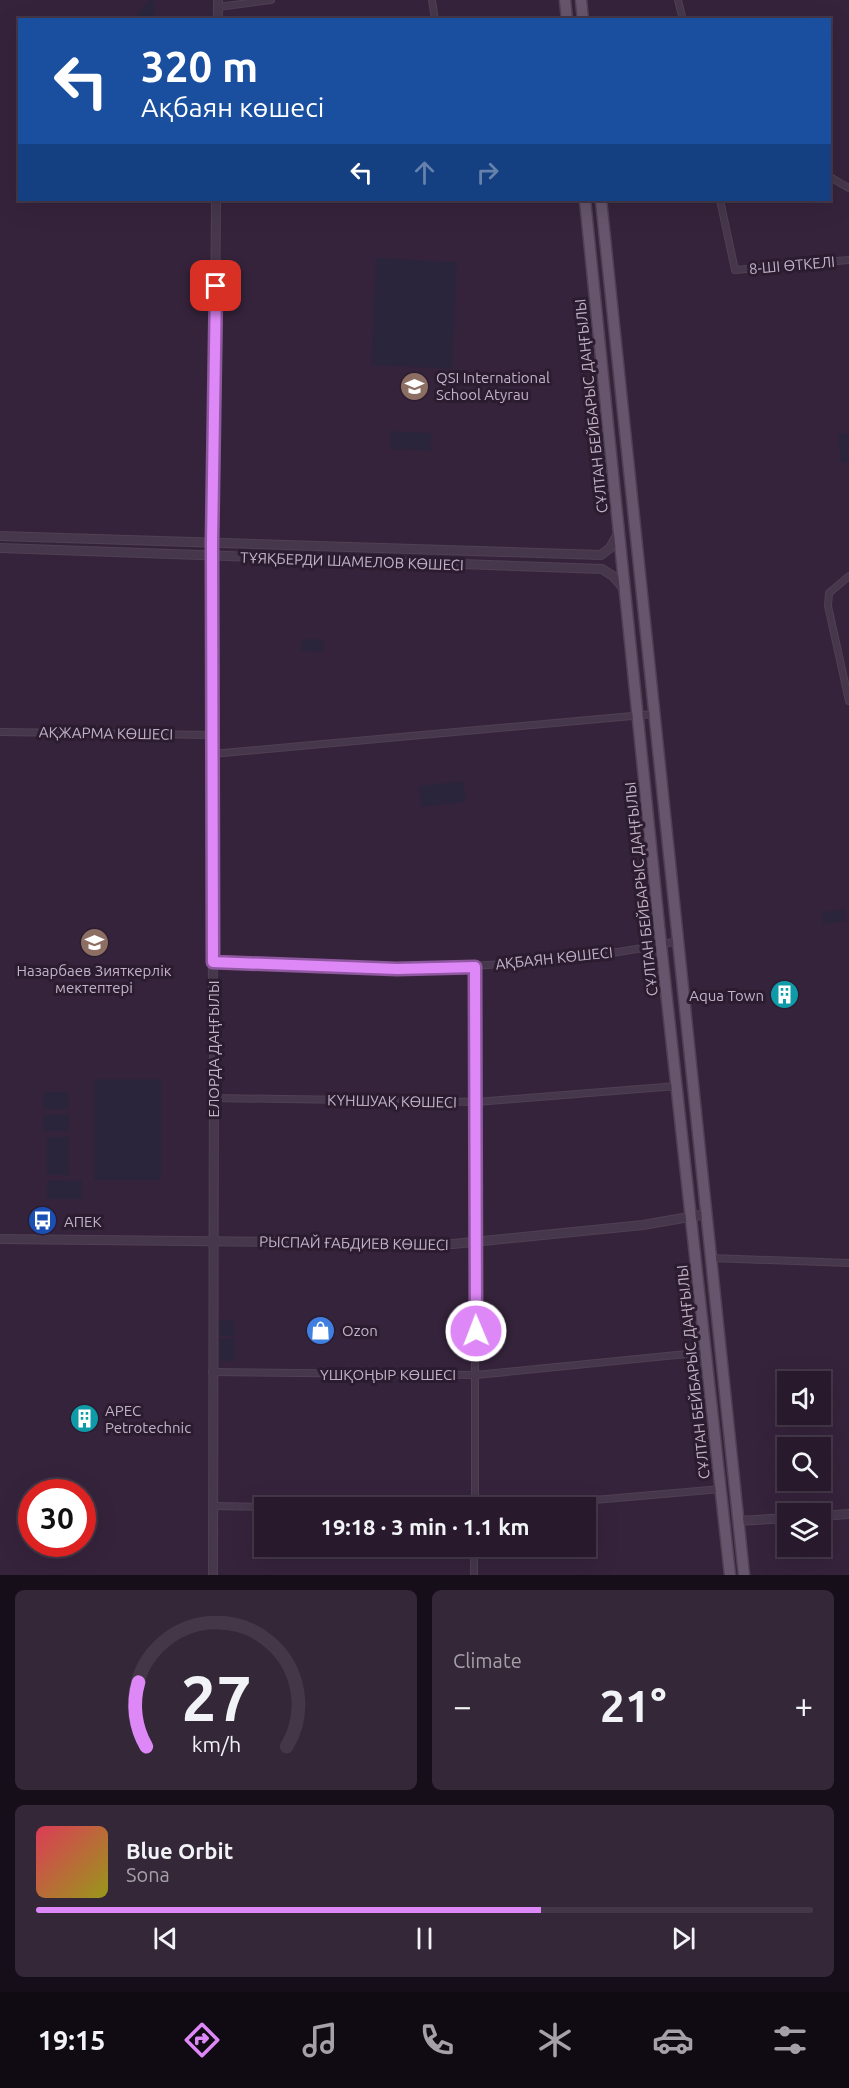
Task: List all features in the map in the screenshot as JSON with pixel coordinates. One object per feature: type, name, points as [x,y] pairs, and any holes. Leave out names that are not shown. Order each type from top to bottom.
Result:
[{"type":"main road","points":[[565,0],[567,18]]},
{"type":"main road","points":[[580,0],[583,18]]},
{"type":"main road","name":"СҰЛТАН БЕЙБАРЫС ДАҢҒЫЛЫ","points":[[585,201],[661,945],[690,1217],[708,1352],[730,1575]]},
{"type":"main road","name":"СҰЛТАН БЕЙБАРЫС ДАҢҒЫЛЫ","points":[[601,201],[744,1575]]},
{"type":"street","points":[[218,3],[271,0]]},
{"type":"street","points":[[432,0],[435,18]]},
{"type":"street","points":[[678,0],[682,18]]},
{"type":"street","points":[[831,178],[849,188]]},
{"type":"street","name":"ЕЛОРДА ДАҢҒЫЛЫ","points":[[213,1575],[212,543],[216,416],[216,201]]},
{"type":"street","name":"8-ШІ ӨТКЕЛІ","points":[[720,201],[735,270],[849,260]]},
{"type":"street","name":"ТҰЯҚБЕРДИ ШАМЕЛОВ КӨШЕСІ","points":[[0,536],[601,555],[610,548],[619,532]]},
{"type":"street","name":"ТҰЯҚБЕРДИ ШАМЕЛОВ КӨШЕСІ","points":[[0,548],[602,569],[613,576],[624,589]]},
{"type":"street","points":[[849,576],[830,593],[828,606],[849,701]]},
{"type":"street","points":[[212,754],[654,714]]},
{"type":"street","name":"АҚЖАРМА КӨШЕСІ","points":[[0,732],[212,735]]},
{"type":"street","name":"АҚБАЯН КӨШЕСІ","points":[[213,962],[397,969],[475,967],[606,953],[678,941]]},
{"type":"street","points":[[475,967],[477,1102],[474,1242],[475,1497]]},
{"type":"street","name":"КҮНШУАҚ КӨШЕСІ","points":[[214,1098],[477,1102],[677,1086]]},
{"type":"street","name":"РЫСПАЙ ҒАБДИЕВ КӨШЕСІ","points":[[0,1239],[453,1244],[643,1225],[706,1214]]},
{"type":"street","points":[[710,1258],[849,1263]]},
{"type":"street","name":"ҮШҚОҢЫР КӨШЕСІ","points":[[212,1372],[476,1375],[708,1352]]},
{"type":"street","points":[[596,1500],[722,1489]]},
{"type":"street","points":[[213,1506],[254,1507]]},
{"type":"street","points":[[831,1515],[849,1514]]},
{"type":"street","points":[[737,1521],[777,1519]]},
{"type":"street","points":[[474,1557],[474,1575]]},
{"type":"shaded area","points":[[149,0],[154,0],[154,18],[135,18]]},
{"type":"shaded area","points":[[376,258],[457,262],[452,369],[371,365]]},
{"type":"shaded area","points":[[391,431],[431,433],[431,451],[390,449]]},
{"type":"shaded area","points":[[849,433],[847,444],[849,462],[841,463],[838,434]]},
{"type":"shaded area","points":[[301,639],[324,639],[323,652],[301,651]]},
{"type":"shaded area","points":[[463,781],[466,802],[421,807],[419,786]]},
{"type":"shaded area","points":[[845,909],[846,921],[823,924],[822,912]]},
{"type":"shaded area","points":[[94,1079],[161,1079],[161,1180],[94,1180]]},
{"type":"shaded area","points":[[43,1092],[69,1092],[69,1109],[43,1109]]},
{"type":"shaded area","points":[[43,1115],[70,1115],[69,1131],[43,1131]]},
{"type":"shaded area","points":[[47,1137],[69,1137],[69,1175],[47,1175]]},
{"type":"shaded area","points":[[47,1180],[82,1181],[82,1199],[47,1199]]},
{"type":"shaded area","points":[[219,1320],[233,1320],[234,1336],[219,1336]]},
{"type":"shaded area","points":[[234,1338],[234,1361],[219,1361],[219,1339]]},
{"type":"place","name":"QSI International School Atyrau","points":[[415,386]]},
{"type":"place","name":"Назарбаев Зияткерлік мектептері","points":[[94,943]]},
{"type":"place","name":"Aqua Town","points":[[785,995]]},
{"type":"place","name":"АПЕК","points":[[43,1221]]},
{"type":"place","name":"Ozon","points":[[321,1330]]},
{"type":"place","name":"APEC Petrotechnic","points":[[84,1419]]},
{"type":"route","points":[[216,286],[216,416],[212,543],[213,962],[397,969],[475,967],[476,1331]]}]
